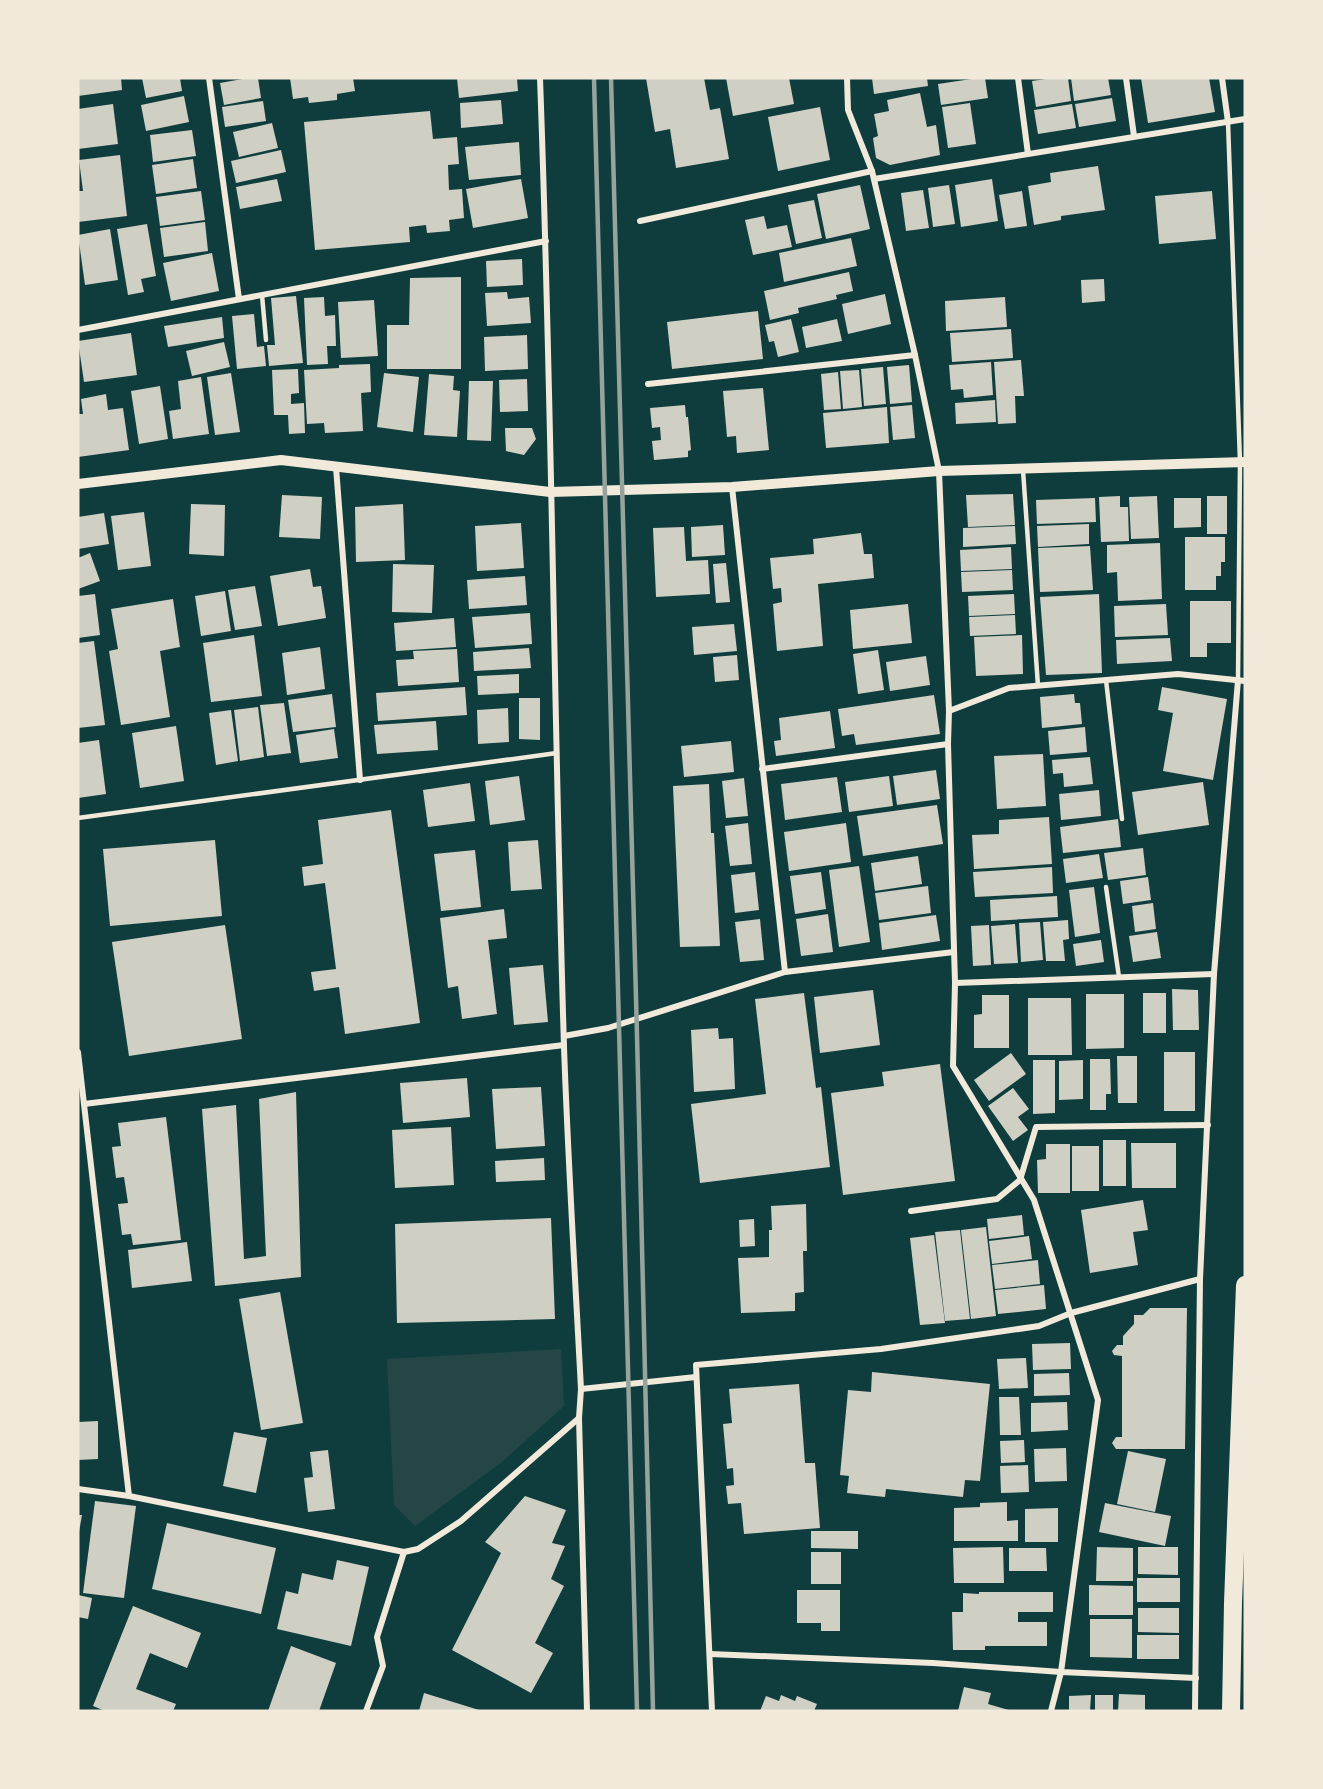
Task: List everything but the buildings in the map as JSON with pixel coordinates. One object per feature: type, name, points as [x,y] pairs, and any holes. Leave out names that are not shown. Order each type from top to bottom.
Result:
[{"type":"highway","points":[[1231,1711],[1245,1285]]},
{"type":"street","points":[[209,78],[239,299]]},
{"type":"street","points":[[540,78],[546,241],[564,1045],[581,1389],[579,1418],[587,1711]]},
{"type":"street","points":[[846,78],[848,110],[872,171],[915,355],[939,471],[949,711],[955,983],[953,1066],[1034,1200],[1098,1400],[1061,1672],[1051,1711]]},
{"type":"street","points":[[1018,78],[1028,154]]},
{"type":"street","points":[[1126,78],[1134,136]]},
{"type":"street","points":[[1222,78],[1228,122]]},
{"type":"street","points":[[874,179],[1245,119]]},
{"type":"street","points":[[640,221],[872,171]]},
{"type":"street","points":[[78,330],[546,241]]},
{"type":"street","points":[[648,384],[915,355]]},
{"type":"street","points":[[78,484],[281,460],[550,492],[732,487],[939,471],[1243,462]]},
{"type":"street","points":[[336,467],[360,780]]},
{"type":"street","points":[[732,487],[785,972]]},
{"type":"street","points":[[949,711],[1009,688],[1178,674],[1242,680],[1214,974],[1200,1279],[1195,1711]]},
{"type":"street","points":[[762,769],[948,744]]},
{"type":"street","points":[[564,1036],[608,1028],[785,972],[954,952]]},
{"type":"street","points":[[955,983],[1214,974]]},
{"type":"street","points":[[84,1104],[564,1045]]},
{"type":"street","points":[[78,1052],[129,1496]]},
{"type":"street","points":[[911,1211],[997,1199],[1020,1180],[1036,1127],[1208,1125]]},
{"type":"street","points":[[712,1711],[696,1365],[881,1349],[1039,1326],[1071,1313],[1200,1279]]},
{"type":"street","points":[[581,1389],[696,1377]]},
{"type":"street","points":[[78,1490],[129,1496],[404,1552],[418,1549],[460,1521],[579,1418]]},
{"type":"street","points":[[366,1711],[383,1666],[377,1637],[404,1552]]},
{"type":"street","points":[[710,1654],[933,1663],[1196,1678]]},
{"type":"lane","points":[[1228,122],[1243,462],[1242,680]]},
{"type":"lane","points":[[262,295],[266,339]]},
{"type":"lane","points":[[1023,468],[1038,686]]},
{"type":"lane","points":[[1106,680],[1122,819]]},
{"type":"lane","points":[[78,818],[557,753]]},
{"type":"lane","points":[[1106,887],[1119,977]]},
{"type":"shaded area","points":[[561,1349],[564,1406],[502,1462],[415,1526],[394,1505],[387,1359]]},
{"type":"railway","points":[[594,78],[637,1711]]},
{"type":"railway","points":[[611,78],[653,1711]]}]
